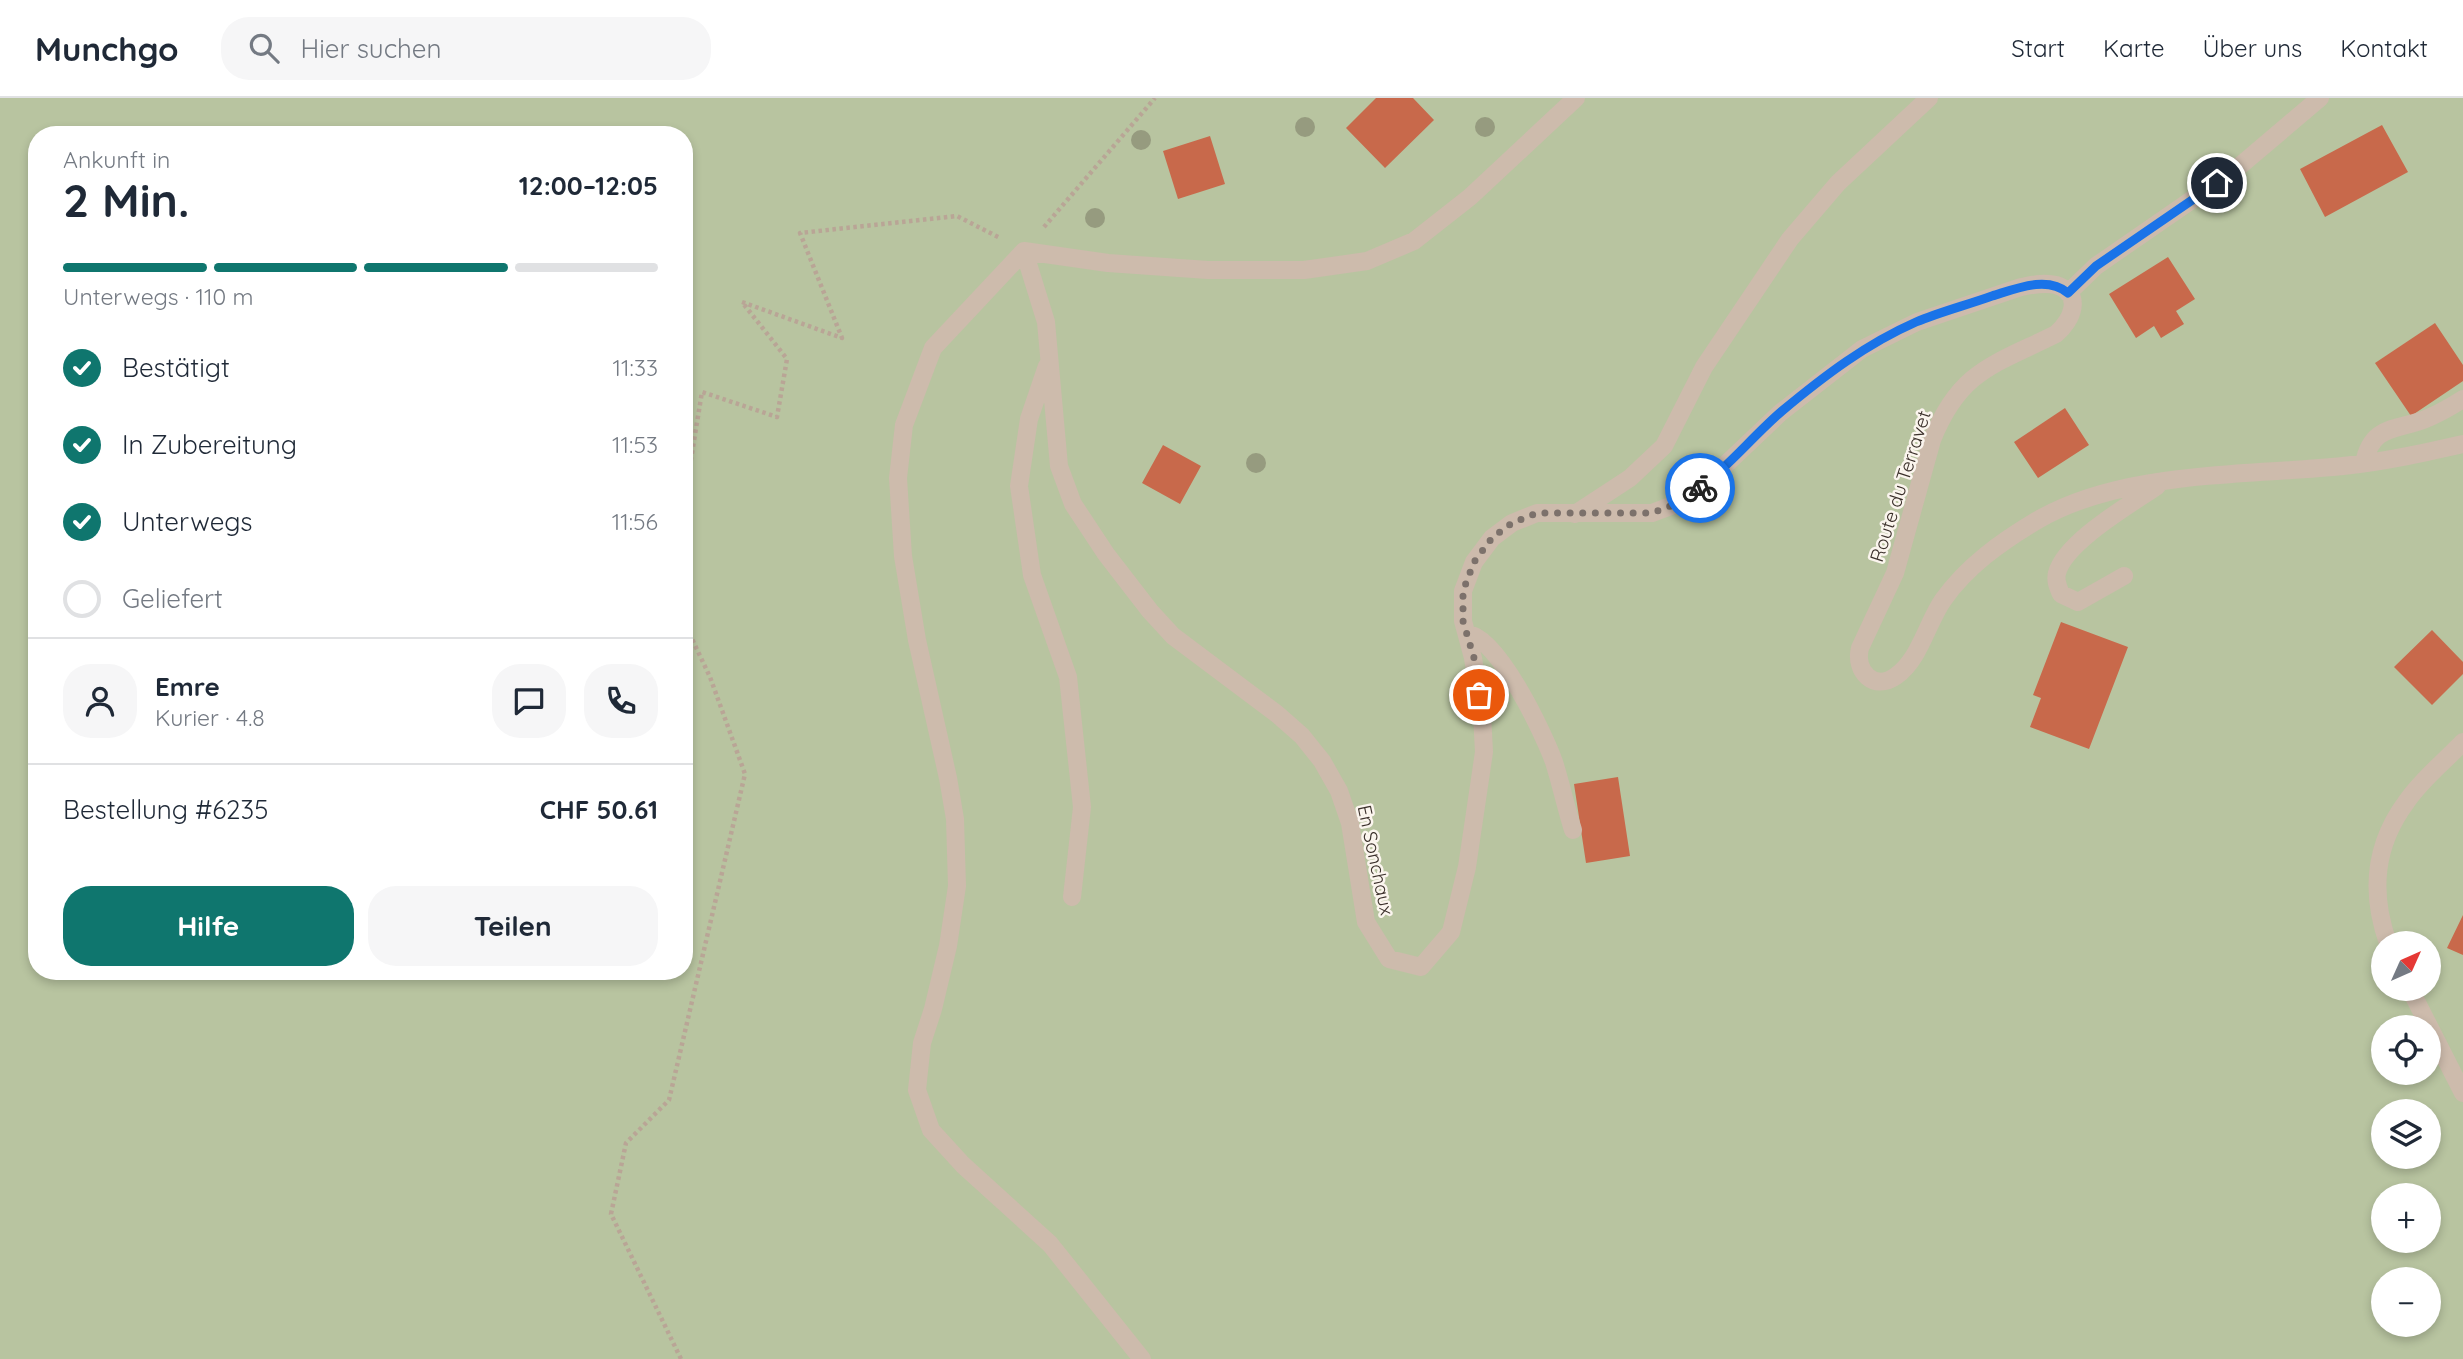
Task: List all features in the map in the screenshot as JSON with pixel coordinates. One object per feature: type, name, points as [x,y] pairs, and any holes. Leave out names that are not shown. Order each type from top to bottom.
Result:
[{"type":"street","points":[[1024,251],[1108,263],[1208,270],[1304,270],[1367,261],[1414,241],[1469,197],[1576,98]]},
{"type":"street","points":[[1575,513],[1630,478],[1664,446],[1704,367],[1790,239],[1838,183],[1929,98]]},
{"type":"street","points":[[1575,513],[1652,513],[1676,504],[1703,486],[1780,413],[1840,365],[1862,349],[1917,322],[2021,287],[2055,285],[2068,293],[2096,266],[2235,170],[2320,98]]},
{"type":"street","points":[[1024,251],[1046,322],[1049,359],[1029,419],[1019,486],[1032,575],[1068,677],[1083,807],[1072,897]]},
{"type":"street","points":[[1024,251],[933,348],[904,425],[898,478],[903,556],[917,640],[955,819],[957,886],[948,946],[922,1043],[917,1090],[931,1130],[962,1165],[1050,1244],[1142,1359]]},
{"type":"street","name":"Route du Terravet","points":[[2068,293],[2073,300],[2074,309],[2065,327],[1978,373],[1964,385],[1941,419],[1932,440],[1895,573],[1857,659],[1865,675],[1874,681],[1881,682],[1895,677],[1913,655],[1944,598],[1975,564],[2015,534],[2065,507],[2093,496],[2163,482],[2364,463],[2463,444]]},
{"type":"street","name":"En Sonchaux","points":[[1049,359],[1059,466],[1073,504],[1106,554],[1173,636],[1277,715],[1302,736],[1322,761],[1339,791],[1350,823],[1366,922],[1389,959],[1421,967],[1451,932],[1467,867],[1484,752],[1474,658],[1463,621],[1463,591],[1474,562],[1492,538],[1512,523],[1537,513],[1575,513]]},
{"type":"street","points":[[2364,463],[2367,448],[2375,437],[2390,429],[2427,419],[2463,398]]},
{"type":"street","points":[[2124,576],[2078,602],[2061,594],[2057,585],[2057,573],[2076,545],[2101,524],[2163,482]]},
{"type":"street","points":[[1467,634],[1482,639],[1500,657],[1522,696],[1553,760],[1573,831]]},
{"type":"street","points":[[2384,931],[2376,888],[2384,846],[2408,799],[2463,742]]},
{"type":"street","points":[[2416,1001],[2463,1093]]},
{"type":"path","points":[[693,447],[702,392],[776,417],[787,359],[742,302],[842,338],[800,233],[957,216],[1024,251],[1155,98]]},
{"type":"path","points":[[681,1359],[611,1214],[626,1143],[669,1100],[745,774],[710,677],[693,641]]},
{"type":"green space","points":[[0,98],[2463,98],[2463,1359],[0,1359]]},
{"type":"building","points":[[1376,98],[1413,98],[1434,120],[1385,168],[1346,128]]},
{"type":"building","points":[[2382,125],[2408,172],[2325,217],[2300,169]]},
{"type":"building","points":[[1210,136],[1225,184],[1178,199],[1163,151]]},
{"type":"building","points":[[2168,257],[2195,299],[2176,311],[2184,324],[2161,338],[2154,326],[2136,338],[2109,294]]},
{"type":"building","points":[[2435,323],[2463,365],[2463,381],[2411,416],[2375,363]]},
{"type":"building","points":[[2065,408],[2089,445],[2038,478],[2014,442]]},
{"type":"building","points":[[1163,445],[1201,466],[1180,504],[1142,483]]},
{"type":"building","points":[[2061,622],[2128,647],[2089,749],[2030,727],[2041,698],[2033,695]]},
{"type":"building","points":[[2432,630],[2463,662],[2463,674],[2432,705],[2394,667]]},
{"type":"building","points":[[1618,777],[1630,856],[1586,863],[1574,784]]},
{"type":"building","points":[[2463,915],[2463,955],[2447,948]]},
{"type":"way so far","points":[[1479,695],[1474,658],[1463,621],[1463,591],[1474,562],[1492,538],[1512,523],[1537,513],[1652,513],[1676,504],[1700,488]]},
{"type":"route","points":[[1700,488],[1780,413],[1862,349],[1917,322],[2021,287],[2055,285],[2068,293],[2096,266],[2217,183]]}]
